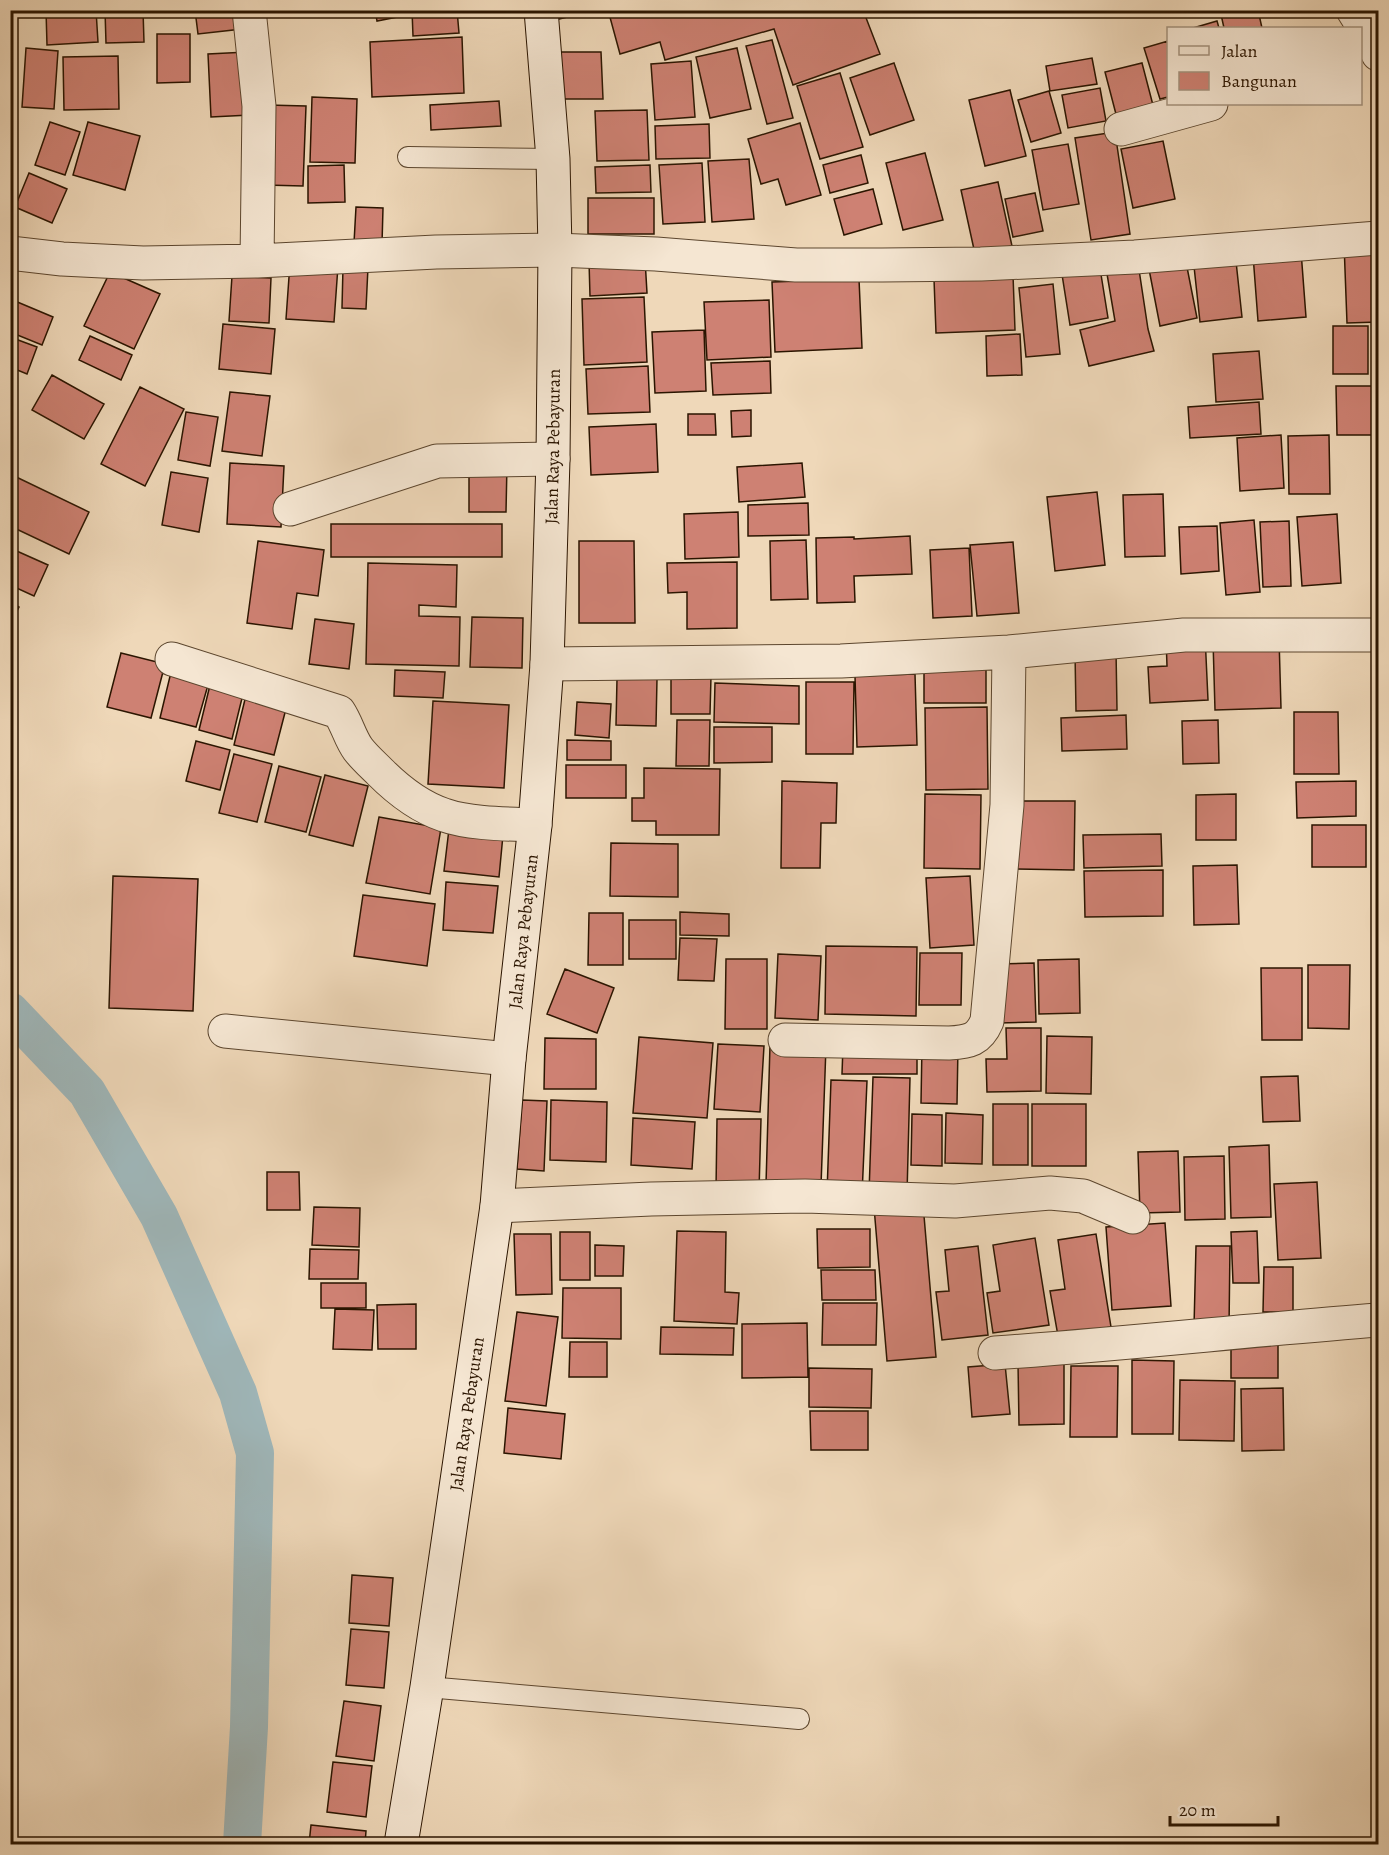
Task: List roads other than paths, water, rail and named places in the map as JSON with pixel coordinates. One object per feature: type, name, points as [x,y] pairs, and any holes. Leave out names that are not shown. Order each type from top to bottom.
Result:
[{"type":"street","points":[[249,10],[259,106],[257,261]]},
{"type":"street","name":"Jalan Raya Pebayuran","points":[[401,1845],[427,1687],[497,1206],[509,1059],[535,825],[547,664],[553,459],[555,250],[553,159],[541,10]]},
{"type":"street","points":[[1353,10],[1361,27]]},
{"type":"street","points":[[1362,29],[1370,45]]},
{"type":"street","points":[[1121,129],[1207,105]]},
{"type":"street","points":[[10,253],[62,259],[143,262],[257,261],[436,252],[555,250],[656,254],[796,265],[981,264],[1135,256],[1378,238]]},
{"type":"street","points":[[290,509],[437,461],[553,459]]},
{"type":"street","points":[[547,664],[841,661],[1009,652],[1184,635],[1378,635]]},
{"type":"street","points":[[785,1040],[950,1043],[964,1042],[975,1038],[982,1032],[987,1021],[1006,805],[1009,652]]},
{"type":"street","points":[[172,659],[339,712],[357,748],[369,761],[392,784],[416,802],[432,810],[446,816],[467,820],[535,825]]},
{"type":"street","points":[[225,1031],[509,1059]]},
{"type":"street","points":[[497,1206],[651,1199],[805,1196],[955,1201],[1050,1193],[1083,1196],[1133,1217]]},
{"type":"street","points":[[994,1353],[1378,1320]]},
{"type":"lane","points":[[408,157],[553,159]]},
{"type":"lane","points":[[427,1687],[799,1719]]},
{"type":"waterway","points":[[10,1011],[87,1092],[159,1216],[238,1393],[255,1453],[249,1727],[242,1844]]}]
